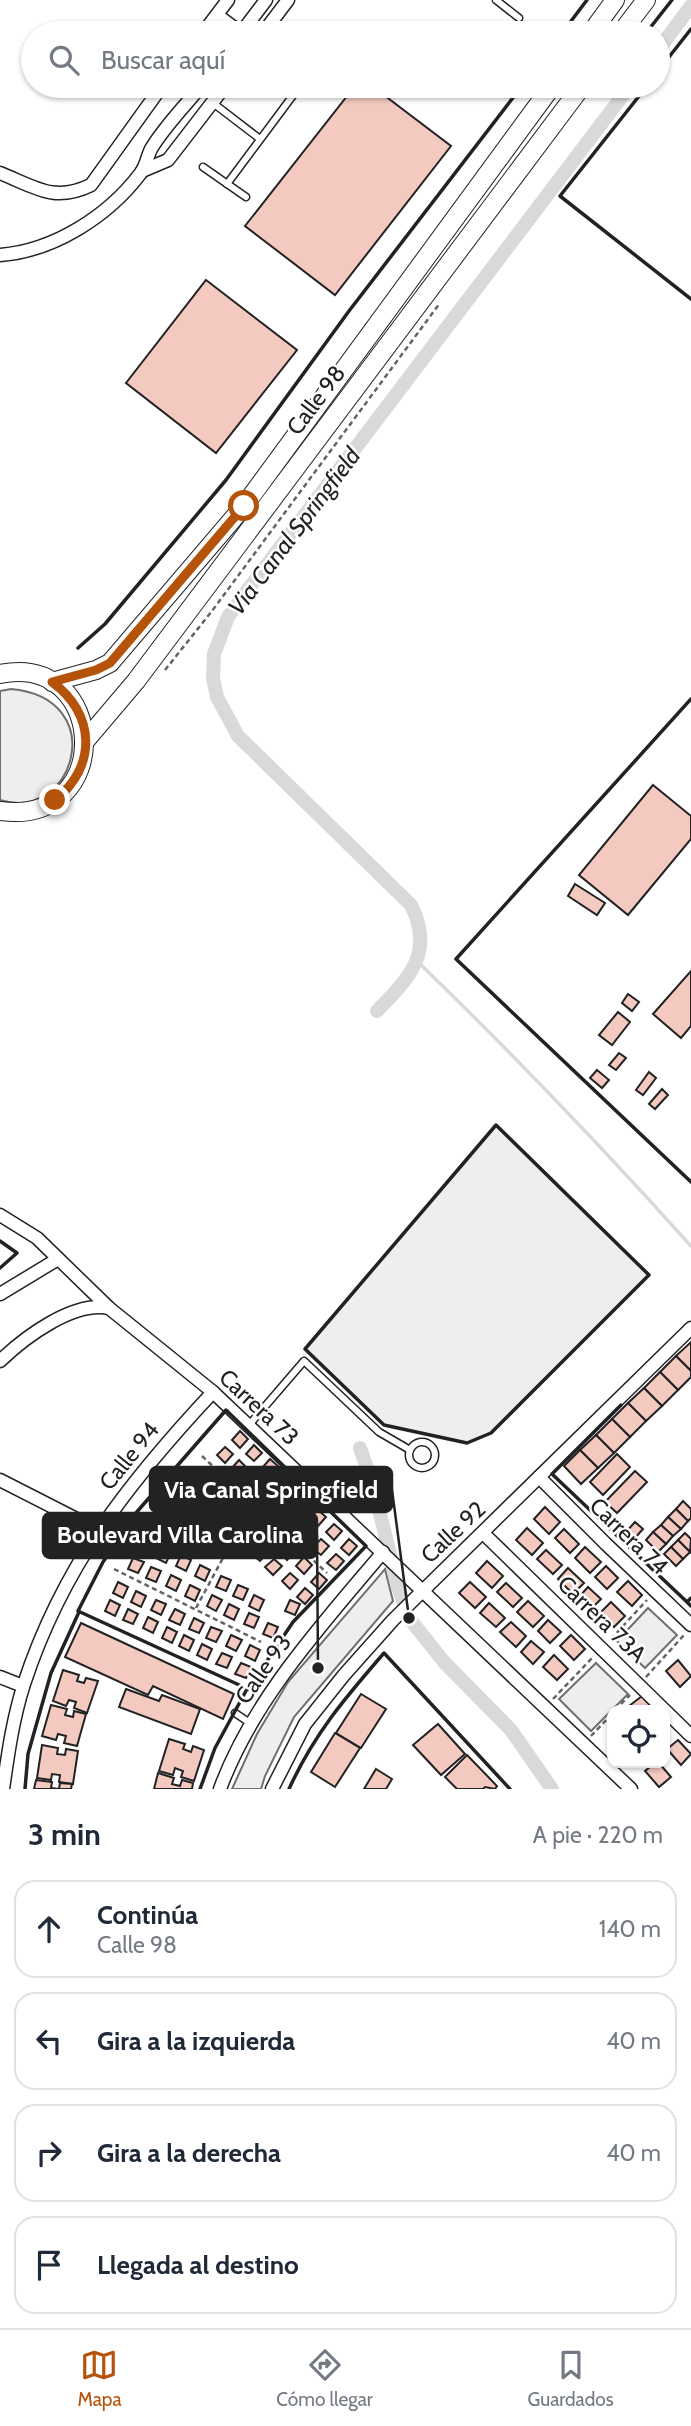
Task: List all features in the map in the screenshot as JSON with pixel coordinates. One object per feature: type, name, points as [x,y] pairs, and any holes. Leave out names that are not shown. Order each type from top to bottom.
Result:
[{"type":"street","points":[[212,21],[228,0]]},
{"type":"street","points":[[250,21],[267,0]]},
{"type":"street","points":[[272,21],[288,0]]},
{"type":"street","points":[[600,21],[615,0]]},
{"type":"street","points":[[630,21],[646,0]]},
{"type":"street","points":[[217,15],[225,21]]},
{"type":"street","points":[[0,173],[50,193],[73,193],[91,185],[153,98]]},
{"type":"street","points":[[0,255],[47,244],[83,226],[115,201],[142,172],[151,149],[191,98]]},
{"type":"street","points":[[142,172],[168,160],[217,98]]},
{"type":"street","name":"Calle 98","points":[[52,682],[96,670],[110,663],[244,506],[543,98]]},
{"type":"street","name":"Calle 98","points":[[86,740],[136,681],[573,98]]},
{"type":"street","points":[[0,674],[19,672],[52,682],[76,707],[85,729],[86,740],[78,774],[64,793],[45,806],[0,822]]},
{"type":"street","points":[[0,811],[23,812]]},
{"type":"street","name":"Carrera 73","points":[[0,1214],[37,1238],[109,1308],[249,1424],[385,1555],[418,1593],[631,1789]]},
{"type":"street","points":[[0,1294],[58,1259]]},
{"type":"street","points":[[0,1361],[38,1331],[60,1319],[89,1307],[109,1308]]},
{"type":"street","name":"Calle 92","points":[[272,1789],[305,1724],[393,1620],[691,1328]]},
{"type":"street","name":"Calle 94","points":[[4,1789],[8,1755],[23,1686],[65,1584],[98,1530],[146,1465],[213,1392]]},
{"type":"street","name":"Carrera 74","points":[[539,1477],[691,1626]]},
{"type":"street","points":[[0,1480],[98,1530]]},
{"type":"street","name":"Carrera 73A","points":[[484,1533],[691,1735]]},
{"type":"street","name":"Calle 93","points":[[220,1789],[250,1723],[314,1634],[385,1555]]},
{"type":"street","points":[[0,1677],[23,1686]]},
{"type":"lane","points":[[496,0],[519,18]]},
{"type":"lane","points":[[227,184],[291,98]]},
{"type":"lane","points":[[213,103],[260,139]]},
{"type":"lane","points":[[203,167],[246,197]]},
{"type":"lane","points":[[249,1424],[304,1361],[379,1432],[410,1450]]},
{"type":"lane","points":[[420,1442],[428,1443],[434,1450],[434,1459],[430,1465],[418,1467],[411,1462],[410,1450],[420,1442]]},
{"type":"lane","points":[[234,1713],[250,1723]]},
{"type":"path","points":[[164,671],[212,611],[446,295]]},
{"type":"path","points":[[202,1456],[327,1573]]},
{"type":"path","points":[[195,1609],[223,1558],[294,1487]]},
{"type":"path","points":[[114,1569],[261,1642]]},
{"type":"path","points":[[620,1705],[691,1626]]},
{"type":"path","points":[[584,1744],[607,1719]]},
{"type":"shaded area","points":[[11,689],[42,697],[62,713],[71,734],[71,756],[63,777],[47,794],[26,802],[0,800],[0,691]]},
{"type":"shaded area","points":[[496,1125],[649,1275],[491,1433],[467,1443],[384,1425],[305,1349]]},
{"type":"shaded area","points":[[385,1569],[393,1601],[294,1717],[261,1789],[232,1789],[257,1734],[288,1682]]},
{"type":"shaded area","points":[[648,1608],[677,1635],[645,1668],[617,1641]]},
{"type":"shaded area","points":[[596,1663],[628,1694],[617,1705],[607,1705],[607,1715],[591,1731],[559,1699]]},
{"type":"building","points":[[346,98],[388,98],[451,146],[335,295],[245,226]]},
{"type":"building","points":[[206,280],[297,350],[216,453],[126,383]]},
{"type":"building","points":[[653,785],[691,816],[691,839],[628,915],[579,875]]},
{"type":"building","points":[[575,884],[605,903],[597,915],[568,896]]},
{"type":"building","points":[[691,971],[691,1026],[681,1038],[653,1014]]},
{"type":"building","points":[[628,994],[639,1002],[632,1011],[622,1003]]},
{"type":"building","points":[[618,1012],[630,1022],[612,1045],[599,1035]]},
{"type":"building","points":[[619,1053],[626,1058],[616,1070],[609,1065]]},
{"type":"building","points":[[597,1070],[609,1080],[602,1088],[590,1078]]},
{"type":"building","points":[[649,1072],[656,1078],[643,1095],[636,1090]]},
{"type":"building","points":[[662,1089],[668,1095],[655,1109],[649,1104]]},
{"type":"building","points":[[691,1342],[691,1371],[676,1356]]},
{"type":"building","points":[[676,1356],[691,1371],[691,1377],[678,1390],[660,1372]]},
{"type":"building","points":[[660,1372],[678,1390],[662,1406],[644,1388]]},
{"type":"building","points":[[644,1388],[662,1406],[646,1421],[628,1403]]},
{"type":"building","points":[[628,1403],[646,1421],[630,1437],[612,1419]]},
{"type":"building","points":[[612,1419],[630,1437],[614,1453],[596,1435]]},
{"type":"building","points":[[240,1431],[248,1439],[240,1448],[232,1440]]},
{"type":"building","points":[[596,1435],[614,1453],[598,1468],[580,1450]]},
{"type":"building","points":[[254,1445],[262,1453],[254,1461],[246,1454]]},
{"type":"building","points":[[225,1447],[233,1454],[225,1463],[217,1455]]},
{"type":"building","points":[[580,1450],[598,1468],[581,1484],[564,1466]]},
{"type":"building","points":[[617,1454],[630,1467],[603,1495],[590,1482]]},
{"type":"building","points":[[270,1459],[279,1467],[270,1476],[262,1468]]},
{"type":"building","points":[[239,1460],[247,1468],[239,1477],[231,1469]]},
{"type":"building","points":[[206,1467],[214,1474],[205,1483],[197,1476]]},
{"type":"building","points":[[635,1471],[647,1482],[617,1513],[605,1502]]},
{"type":"building","points":[[683,1501],[691,1509],[691,1518],[688,1521],[676,1509]]},
{"type":"building","points":[[545,1507],[560,1522],[549,1534],[534,1519]]},
{"type":"building","points":[[222,1509],[230,1517],[222,1526],[214,1518]]},
{"type":"building","points":[[676,1509],[688,1521],[681,1529],[668,1517]]},
{"type":"building","points":[[251,1510],[259,1517],[251,1526],[243,1519]]},
{"type":"building","points":[[318,1510],[326,1517],[318,1526],[309,1518]]},
{"type":"building","points":[[290,1511],[299,1518],[290,1527],[282,1520]]},
{"type":"building","points":[[668,1517],[681,1529],[673,1536],[661,1525]]},
{"type":"building","points":[[635,1522],[643,1529],[634,1539],[626,1532]]},
{"type":"building","points":[[334,1524],[342,1531],[334,1540],[326,1532]]},
{"type":"building","points":[[661,1525],[673,1536],[666,1544],[653,1532]]},
{"type":"building","points":[[527,1528],[543,1543],[532,1555],[516,1540]]},
{"type":"building","points":[[564,1529],[579,1544],[570,1553],[555,1538]]},
{"type":"building","points":[[653,1532],[666,1544],[658,1552],[646,1540]]},
{"type":"building","points":[[685,1533],[691,1539],[690,1552],[678,1540]]},
{"type":"building","points":[[321,1539],[329,1546],[321,1555],[312,1548]]},
{"type":"building","points":[[349,1539],[357,1546],[349,1555],[341,1548]]},
{"type":"building","points":[[678,1540],[690,1552],[683,1559],[671,1547]]},
{"type":"building","points":[[287,1543],[296,1551],[287,1560],[279,1552]]},
{"type":"building","points":[[260,1545],[268,1552],[260,1561],[251,1554]]},
{"type":"building","points":[[161,1547],[171,1552],[166,1563],[156,1558]]},
{"type":"building","points":[[585,1547],[601,1562],[590,1573],[575,1558]]},
{"type":"building","points":[[671,1547],[683,1559],[676,1566],[664,1554]]},
{"type":"building","points":[[546,1550],[562,1565],[553,1574],[537,1559]]},
{"type":"building","points":[[336,1554],[344,1561],[336,1570],[327,1563]]},
{"type":"building","points":[[181,1555],[191,1560],[186,1571],[176,1566]]},
{"type":"building","points":[[304,1557],[312,1565],[304,1574],[296,1566]]},
{"type":"building","points":[[133,1558],[144,1562],[138,1573],[128,1569]]},
{"type":"building","points":[[274,1559],[282,1566],[273,1575],[265,1567]]},
{"type":"building","points":[[487,1561],[503,1576],[492,1588],[476,1573]]},
{"type":"building","points":[[200,1565],[210,1570],[205,1581],[195,1576]]},
{"type":"building","points":[[606,1566],[618,1578],[607,1589],[595,1577]]},
{"type":"building","points":[[151,1567],[161,1571],[156,1582],[146,1578]]},
{"type":"building","points":[[568,1568],[584,1583],[573,1594],[558,1579]]},
{"type":"building","points":[[290,1573],[298,1580],[290,1589],[282,1581]]},
{"type":"building","points":[[319,1573],[327,1580],[319,1589],[311,1582]]},
{"type":"building","points":[[171,1575],[181,1580],[176,1591],[166,1586]]},
{"type":"building","points":[[221,1576],[231,1580],[226,1591],[216,1587]]},
{"type":"building","points":[[628,1581],[642,1595],[632,1606],[617,1592]]},
{"type":"building","points":[[118,1582],[128,1587],[123,1598],[113,1593]]},
{"type":"building","points":[[470,1582],[486,1597],[475,1608],[459,1593]]},
{"type":"building","points":[[506,1583],[522,1598],[513,1607],[497,1592]]},
{"type":"building","points":[[190,1585],[200,1590],[195,1601],[185,1596]]},
{"type":"building","points":[[238,1585],[248,1589],[243,1600],[233,1596]]},
{"type":"building","points":[[588,1587],[601,1599],[590,1610],[578,1598]]},
{"type":"building","points":[[305,1588],[313,1595],[305,1604],[297,1597]]},
{"type":"building","points":[[136,1591],[146,1596],[141,1607],[131,1602]]},
{"type":"building","points":[[212,1595],[222,1600],[216,1611],[207,1606]]},
{"type":"building","points":[[254,1595],[264,1600],[259,1611],[249,1606]]},
{"type":"building","points":[[110,1600],[120,1605],[115,1616],[105,1611]]},
{"type":"building","points":[[156,1600],[166,1604],[161,1615],[151,1610]]},
{"type":"building","points":[[290,1600],[300,1604],[295,1615],[285,1611]]},
{"type":"building","points":[[528,1601],[544,1616],[533,1627],[517,1612]]},
{"type":"building","points":[[611,1602],[625,1616],[614,1627],[600,1613]]},
{"type":"building","points":[[489,1603],[505,1618],[496,1627],[480,1613]]},
{"type":"building","points":[[229,1604],[239,1609],[234,1620],[224,1615]]},
{"type":"building","points":[[128,1609],[138,1614],[133,1624],[123,1620]]},
{"type":"building","points":[[175,1609],[185,1614],[180,1625],[169,1620]]},
{"type":"building","points":[[249,1613],[259,1617],[254,1628],[244,1624]]},
{"type":"building","points":[[148,1617],[158,1622],[153,1633],[143,1628]]},
{"type":"building","points":[[194,1618],[204,1623],[199,1633],[189,1629]]},
{"type":"building","points":[[548,1620],[561,1632],[550,1643],[538,1631]]},
{"type":"building","points":[[511,1622],[526,1636],[516,1647],[500,1632]]},
{"type":"building","points":[[81,1623],[234,1694],[223,1719],[153,1686],[148,1695],[65,1657]]},
{"type":"building","points":[[268,1623],[278,1627],[273,1638],[263,1634]]},
{"type":"building","points":[[167,1627],[177,1632],[172,1643],[162,1638]]},
{"type":"building","points":[[211,1627],[222,1631],[216,1642],[206,1638]]},
{"type":"building","points":[[184,1635],[194,1640],[189,1651],[179,1646]]},
{"type":"building","points":[[231,1635],[242,1640],[236,1651],[226,1646]]},
{"type":"building","points":[[571,1635],[585,1649],[574,1660],[560,1646]]},
{"type":"building","points":[[531,1641],[544,1652],[533,1664],[521,1652]]},
{"type":"building","points":[[202,1644],[212,1649],[207,1660],[197,1655]]},
{"type":"building","points":[[250,1645],[260,1650],[255,1661],[245,1656]]},
{"type":"building","points":[[222,1653],[232,1657],[227,1668],[216,1664]]},
{"type":"building","points":[[554,1655],[568,1669],[557,1680],[543,1667]]},
{"type":"building","points":[[678,1660],[691,1676],[680,1687],[666,1671]]},
{"type":"building","points":[[241,1663],[251,1667],[246,1678],[235,1674]]},
{"type":"building","points":[[63,1670],[79,1675],[77,1681],[84,1683],[86,1678],[98,1681],[87,1713],[74,1708],[76,1702],[69,1700],[66,1706],[53,1701]]},
{"type":"building","points":[[126,1689],[159,1701],[162,1695],[200,1709],[191,1734],[119,1707]]},
{"type":"building","points":[[361,1694],[386,1709],[361,1748],[336,1733]]},
{"type":"building","points":[[642,1696],[650,1705],[630,1705]]},
{"type":"building","points":[[51,1705],[67,1709],[65,1715],[73,1717],[74,1711],[86,1714],[77,1746],[64,1743],[66,1736],[58,1734],[56,1740],[42,1736]]},
{"type":"building","points":[[438,1724],[465,1754],[441,1775],[413,1745]]},
{"type":"building","points":[[335,1733],[360,1748],[335,1787],[311,1772]]},
{"type":"building","points":[[169,1739],[185,1744],[183,1749],[191,1752],[193,1746],[204,1750],[194,1781],[181,1777],[183,1771],[175,1768],[173,1775],[159,1771]]},
{"type":"building","points":[[678,1740],[691,1754],[681,1765],[670,1752],[670,1747]]},
{"type":"building","points":[[42,1745],[58,1748],[57,1754],[65,1755],[66,1749],[78,1751],[73,1784],[59,1782],[60,1775],[52,1774],[51,1780],[37,1778]]},
{"type":"building","points":[[467,1755],[497,1786],[495,1789],[457,1789],[445,1777]]},
{"type":"building","points":[[649,1768],[663,1768],[671,1777],[659,1787],[645,1771]]},
{"type":"building","points":[[376,1769],[392,1779],[386,1789],[364,1789]]},
{"type":"building","points":[[158,1773],[174,1778],[172,1784],[180,1786],[182,1780],[193,1783],[192,1789],[154,1789]]},
{"type":"building","points":[[36,1780],[52,1782],[51,1788],[59,1789],[34,1789]]},
{"type":"building","points":[[60,1783],[72,1784],[71,1789],[59,1789]]},
{"type":"waterway","name":"Via Canal Springfield","points":[[670,34],[691,6]]},
{"type":"waterway","name":"Via Canal Springfield","points":[[377,1011],[408,976],[415,964],[420,937],[418,922],[411,905],[238,736],[217,697],[213,678],[214,654],[228,617],[247,591],[621,98]]},
{"type":"waterway","points":[[417,961],[557,1101],[691,1246]]},
{"type":"waterway","name":"Via Canal Springfield","points":[[360,1448],[373,1485],[398,1587],[409,1618],[444,1662],[511,1730],[552,1789]]},
{"type":"wall","points":[[571,21],[587,0]]},
{"type":"wall","points":[[655,21],[672,0]]},
{"type":"wall","points":[[670,56],[691,29]]},
{"type":"wall","points":[[78,648],[105,624],[226,480],[349,311],[513,98]]},
{"type":"wall","points":[[638,98],[560,196],[691,299]]},
{"type":"wall","points":[[691,699],[456,959],[691,1182]]},
{"type":"wall","points":[[496,1125],[649,1275],[491,1433],[467,1443],[384,1425],[305,1349],[496,1125]]},
{"type":"wall","points":[[0,1241],[17,1253],[0,1268]]},
{"type":"wall","points":[[621,1405],[552,1474],[687,1602],[691,1598],[687,1602],[691,1606]]},
{"type":"wall","points":[[226,1410],[366,1546],[293,1622],[248,1689],[78,1611],[103,1562],[135,1514],[226,1410]]},
{"type":"wall","points":[[25,1789],[28,1754],[51,1673],[79,1612]]},
{"type":"wall","points":[[289,1789],[309,1751],[343,1701],[384,1653],[510,1789]]},
{"type":"wall","points":[[200,1789],[215,1748],[247,1689]]},
{"type":"place","name":"Via Canal Springfield","points":[[409,1618]]},
{"type":"place","name":"Boulevard Villa Carolina","points":[[318,1668]]},
{"type":"route","points":[[55,800],[72,784],[78,774],[86,740],[85,729],[76,707],[62,689],[52,682],[96,670],[110,663],[244,506]]}]
